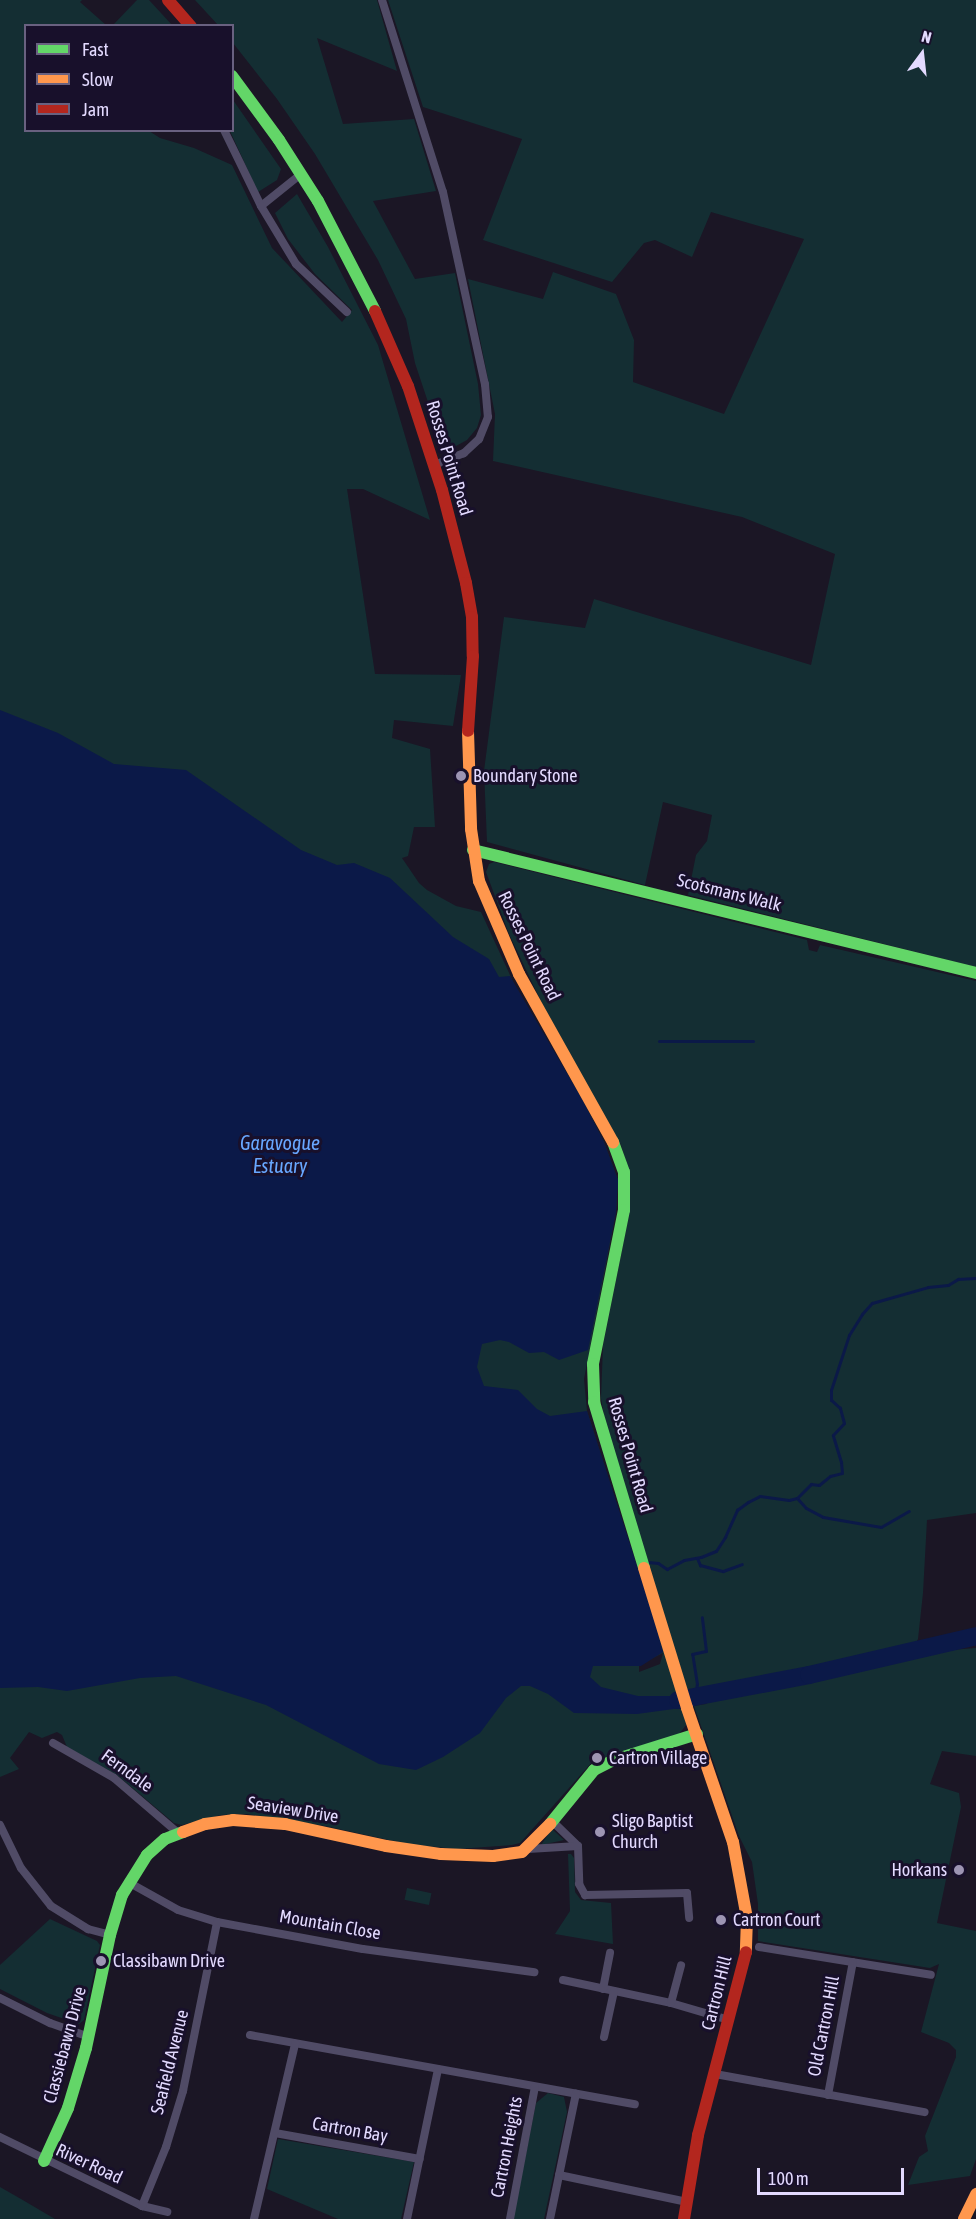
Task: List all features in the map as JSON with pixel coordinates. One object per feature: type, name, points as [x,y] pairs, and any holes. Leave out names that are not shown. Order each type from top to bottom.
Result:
[{"type":"main road","points":[[168,0],[189,24]]},
{"type":"main road","name":"Rosses Point Road","points":[[234,79],[301,174],[346,249],[387,333],[435,465],[462,567],[472,617],[473,656],[468,753],[473,850],[479,881],[500,935],[519,974],[609,1132],[624,1173],[624,1210],[593,1364],[594,1402],[687,1708]]},
{"type":"main road","name":"Scotsmans Walk","points":[[473,850],[976,973]]},
{"type":"main road","name":"Cartron Hill","points":[[684,2219],[698,2135],[747,1946],[747,1918],[733,1842],[687,1708]]},
{"type":"main road","points":[[528,1849],[580,1784],[600,1766],[697,1734]]},
{"type":"main road","name":"Seaview Drive","points":[[110,1935],[128,1882],[155,1846],[177,1832],[214,1823],[250,1821],[285,1824],[386,1846],[441,1854],[493,1856],[528,1849]]},
{"type":"main road","name":"Classiebawn Drive","points":[[44,2161],[68,2108],[89,2037],[110,1935]]},
{"type":"main road","points":[[964,2219],[976,2194]]},
{"type":"street","points":[[382,0],[443,192],[485,384],[488,417],[479,439],[464,453],[435,465]]},
{"type":"street","points":[[225,132],[261,206],[296,264],[347,312]]},
{"type":"street","points":[[261,206],[301,174]]},
{"type":"street","name":"Ferndale","points":[[53,1743],[114,1778],[177,1832]]},
{"type":"street","points":[[551,1820],[579,1846],[579,1884],[585,1895],[687,1893],[689,1918]]},
{"type":"street","points":[[0,1825],[21,1868],[51,1906],[88,1929],[110,1935]]},
{"type":"street","name":"Seaview Drive","points":[[528,1849],[579,1846]]},
{"type":"street","name":"Mountain Close","points":[[128,1882],[178,1910],[218,1922],[363,1949],[534,1972]]},
{"type":"street","name":"Seafield Avenue","points":[[142,2206],[166,2147],[183,2091],[218,1922]]},
{"type":"street","name":"Old Cartron Hill","points":[[759,1947],[931,1975]]},
{"type":"street","points":[[603,1989],[610,1953]]},
{"type":"street","name":"Old Cartron Hill","points":[[828,2096],[853,1962]]},
{"type":"street","points":[[672,2004],[681,1965]]},
{"type":"street","points":[[563,1980],[672,2004],[729,2020]]},
{"type":"street","points":[[604,2037],[614,1991]]},
{"type":"street","points":[[0,1998],[50,2023],[89,2037]]},
{"type":"street","points":[[250,2035],[535,2087]]},
{"type":"street","points":[[254,2219],[295,2044]]},
{"type":"street","points":[[407,2219],[438,2069]]},
{"type":"street","name":"Old Cartron Hill","points":[[715,2074],[925,2112]]},
{"type":"street","name":"Cartron Heights","points":[[510,2219],[535,2087],[636,2104]]},
{"type":"street","points":[[550,2219],[576,2094]]},
{"type":"street","name":"Cartron Bay","points":[[275,2133],[420,2159]]},
{"type":"street","name":"River Road","points":[[0,2137],[44,2161],[142,2206],[167,2212]]},
{"type":"street","points":[[560,2175],[687,2202]]},
{"type":"green space","name":"Garavogue Estuary","points":[[0,0],[82,0],[80,2],[105,24],[24,24],[24,132],[151,132],[160,138],[194,148],[232,165],[272,248],[342,322],[352,310],[315,274],[288,239],[275,213],[297,194],[328,247],[378,345],[430,520],[363,489],[347,489],[375,674],[461,675],[453,726],[394,720],[392,738],[430,749],[435,827],[414,827],[408,856],[402,858],[419,883],[427,890],[456,906],[481,912],[516,988],[582,1099],[604,1142],[618,1180],[616,1212],[584,1379],[587,1411],[687,1724],[679,1734],[593,1761],[520,1843],[457,1849],[407,1844],[325,1826],[247,1814],[221,1815],[182,1825],[174,1823],[117,1775],[67,1747],[62,1735],[57,1732],[42,1738],[29,1732],[10,1758],[19,1769],[0,1777]],"holes":[[[663,1653],[660,1664],[639,1672],[639,1665]]]},
{"type":"green space","points":[[137,0],[149,0],[171,24],[114,24]]},
{"type":"green space","points":[[195,0],[377,0],[397,71],[317,38],[343,124],[414,119],[436,191],[373,201],[415,279],[455,273],[478,384],[481,415],[477,428],[467,440],[456,446],[448,447],[440,438],[415,363],[406,319],[378,260],[315,154],[277,99],[234,44],[234,24],[217,24]]},
{"type":"green space","points":[[388,0],[976,0],[976,967],[688,895],[696,855],[707,841],[712,815],[663,802],[645,885],[487,842],[484,771],[504,617],[585,628],[594,599],[811,665],[835,554],[742,517],[493,461],[495,414],[468,279],[543,299],[553,272],[616,294],[634,340],[633,382],[724,414],[804,239],[711,212],[692,257],[655,240],[644,243],[612,282],[483,240],[522,139],[423,107]]},
{"type":"green space","points":[[234,101],[281,169],[277,180],[258,192],[230,132],[234,132]]},
{"type":"green space","points":[[494,862],[807,940],[809,950],[817,952],[820,945],[976,981],[976,1513],[927,1520],[923,1593],[918,1639],[914,1646],[806,1675],[730,1683],[689,1695],[607,1434],[601,1398],[603,1345],[629,1215],[630,1180],[626,1162],[621,1145],[548,1016],[509,934],[486,872],[489,864]]},
{"type":"green space","points":[[976,1648],[976,1756],[942,1751],[930,1784],[959,1793],[961,1807],[937,1923],[976,1931],[976,2159],[970,2176],[908,2185],[919,2157],[928,2151],[925,2136],[956,2057],[956,2050],[949,2043],[921,2032],[939,1964],[930,1968],[758,1941],[758,1904],[752,1862],[739,1836],[694,1706],[706,1704],[714,1698],[785,1688],[800,1682],[925,1652]]},
{"type":"green space","points":[[552,1829],[564,1840],[541,1845]]},
{"type":"green space","points":[[568,1854],[574,1858],[575,1892],[581,1900],[611,1903],[613,1944],[555,1934],[570,1911]]},
{"type":"green space","points":[[407,1888],[431,1893],[429,1905],[405,1900]]},
{"type":"green space","points":[[50,1919],[97,1941],[100,1945],[84,2020],[79,2024],[47,2013],[0,1989],[0,1965]]},
{"type":"green space","points":[[548,2093],[564,2097],[567,2112],[544,2219],[513,2219],[536,2103]]},
{"type":"green space","points":[[278,2139],[414,2162],[401,2219],[338,2219],[267,2189]]},
{"type":"green space","points":[[0,2187],[21,2199],[55,2219],[0,2219]]},
{"type":"water","name":"Garavogue Estuary","points":[[0,710],[58,733],[114,764],[186,770],[301,850],[337,865],[354,863],[390,878],[453,937],[489,959],[499,977],[510,976],[582,1099],[604,1142],[618,1180],[616,1212],[588,1350],[559,1360],[544,1352],[529,1353],[509,1342],[500,1340],[482,1344],[477,1367],[484,1386],[518,1390],[537,1409],[550,1416],[587,1411],[663,1652],[641,1666],[593,1666],[590,1677],[601,1687],[638,1696],[676,1696],[681,1708],[637,1714],[574,1713],[548,1694],[530,1686],[521,1686],[506,1698],[480,1733],[443,1757],[416,1770],[379,1764],[266,1705],[176,1676],[140,1678],[67,1691],[38,1687],[0,1688]]},
{"type":"waterway","points":[[659,1041],[753,1041]]},
{"type":"waterway","points":[[648,1562],[658,1563],[667,1569],[684,1560],[716,1551],[737,1510],[748,1502],[760,1496],[789,1500],[797,1498],[811,1484],[819,1485],[830,1476],[842,1473],[833,1435],[844,1423],[840,1408],[831,1400],[831,1390],[849,1335],[862,1314],[872,1303],[928,1287],[948,1285],[958,1279],[976,1278]]},
{"type":"waterway","points":[[797,1498],[806,1508],[823,1517],[881,1527],[909,1511]]},
{"type":"waterway","points":[[697,1558],[700,1565],[723,1571],[742,1564]]},
{"type":"waterway","points":[[695,1696],[697,1684],[692,1654],[706,1651],[702,1617]]},
{"type":"waterway","points":[[678,1700],[809,1675],[976,1636]]},
{"type":"traffic: fast","points":[[234,79],[279,140],[318,201],[375,311]]},
{"type":"traffic: fast","points":[[473,850],[976,973]]},
{"type":"traffic: fast","points":[[613,1142],[624,1172],[624,1210],[593,1364],[594,1402],[644,1568]]},
{"type":"traffic: fast","points":[[550,1824],[594,1770],[614,1760],[697,1734]]},
{"type":"traffic: fast","points":[[44,2161],[68,2108],[86,2048],[110,1935],[122,1895],[147,1855],[165,1839],[183,1832]]},
{"type":"traffic: slow","points":[[468,731],[471,829],[479,881],[519,974],[613,1142]]},
{"type":"traffic: slow","points":[[644,1568],[687,1708],[733,1842],[747,1918],[746,1952]]},
{"type":"traffic: slow","points":[[183,1832],[205,1824],[233,1820],[285,1824],[386,1846],[441,1854],[493,1856],[522,1852],[550,1824]]},
{"type":"traffic: slow","points":[[964,2219],[976,2194]]},
{"type":"traffic: jam","points":[[168,0],[189,24]]},
{"type":"traffic: jam","points":[[375,311],[408,386],[442,490],[466,583],[472,617],[473,656],[468,731]]},
{"type":"traffic: jam","points":[[684,2219],[698,2135],[746,1952]]},
{"type":"place","name":"Boundary Stone","points":[[461,776]]},
{"type":"place","name":"Cartron Village","points":[[597,1758]]},
{"type":"place","name":"Sligo Baptist Church","points":[[600,1832]]},
{"type":"place","name":"Horkans","points":[[959,1870]]},
{"type":"place","name":"Cartron Court","points":[[721,1920]]},
{"type":"place","name":"Classibawn Drive","points":[[101,1961]]}]
